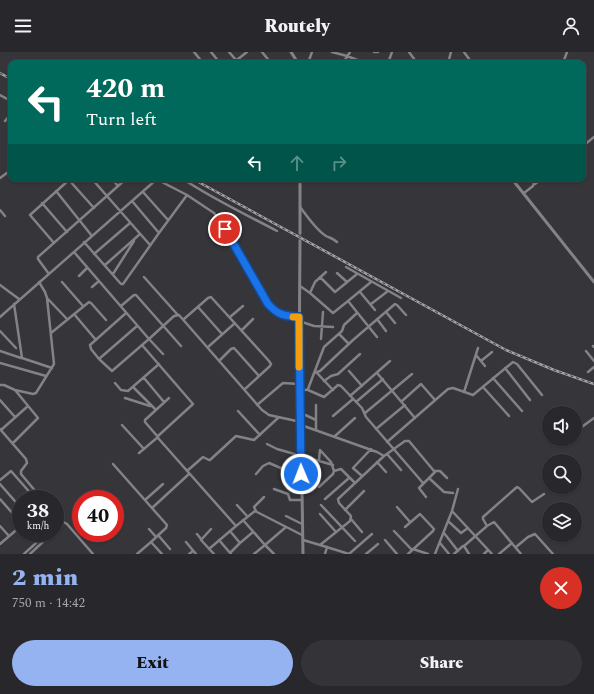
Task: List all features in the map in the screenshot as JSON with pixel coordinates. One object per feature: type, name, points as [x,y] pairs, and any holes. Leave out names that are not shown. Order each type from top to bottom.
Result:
[{"type":"street","points":[[194,52],[201,60]]},
{"type":"street","points":[[211,52],[218,60]]},
{"type":"street","points":[[229,52],[236,60],[247,52]]},
{"type":"street","points":[[262,52],[269,60]]},
{"type":"street","points":[[332,52],[357,60]]},
{"type":"street","points":[[345,60],[350,52]]},
{"type":"street","points":[[5,121],[8,118]]},
{"type":"street","points":[[586,144],[594,137]]},
{"type":"street","points":[[54,243],[30,215],[67,182]]},
{"type":"street","points":[[72,182],[94,208]]},
{"type":"street","points":[[95,182],[150,245]]},
{"type":"street","points":[[115,182],[118,186]]},
{"type":"street","points":[[49,274],[37,259],[123,182]]},
{"type":"street","points":[[0,317],[154,182]]},
{"type":"street","points":[[163,182],[208,208],[218,218],[230,236],[259,290],[270,307],[281,315],[299,317]]},
{"type":"street","points":[[188,182],[209,196],[277,231]]},
{"type":"street","points":[[300,182],[300,233]]},
{"type":"street","points":[[515,182],[594,282]]},
{"type":"street","points":[[533,186],[534,182]]},
{"type":"street","points":[[524,193],[538,182]]},
{"type":"street","points":[[56,191],[92,236]]},
{"type":"street","points":[[143,192],[168,220]]},
{"type":"street","points":[[84,242],[121,284],[124,284],[150,245],[187,195]]},
{"type":"street","points":[[132,201],[159,233]]},
{"type":"street","points":[[42,203],[67,232]]},
{"type":"street","points":[[300,208],[320,231],[337,242]]},
{"type":"street","points":[[0,210],[5,216]]},
{"type":"street","points":[[94,254],[130,223]]},
{"type":"street","points":[[105,265],[140,234]]},
{"type":"street","points":[[113,274],[137,237]]},
{"type":"street","points":[[300,241],[299,384],[301,413],[303,554]]},
{"type":"street","points":[[74,252],[163,354]]},
{"type":"street","points":[[346,267],[401,298]]},
{"type":"street","points":[[79,276],[87,268]]},
{"type":"street","points":[[310,292],[315,282],[326,272]]},
{"type":"street","points":[[337,273],[347,282]]},
{"type":"street","points":[[320,277],[334,292],[357,274]]},
{"type":"street","points":[[144,277],[268,414],[278,418],[301,423],[316,430],[371,449],[384,456]]},
{"type":"street","points":[[92,287],[99,281]]},
{"type":"street","points":[[0,385],[35,394],[54,364],[45,292],[39,282]]},
{"type":"street","points":[[62,282],[83,306]]},
{"type":"street","points":[[299,286],[310,292],[332,313],[371,282]]},
{"type":"street","points":[[0,285],[19,299]]},
{"type":"street","points":[[370,304],[388,291]]},
{"type":"street","points":[[360,292],[375,310]]},
{"type":"street","points":[[121,306],[136,295],[181,346]]},
{"type":"street","points":[[184,320],[211,297],[242,330],[271,363],[270,366],[245,389]]},
{"type":"street","points":[[46,298],[67,319]]},
{"type":"street","points":[[348,301],[377,338]]},
{"type":"street","points":[[50,334],[87,302],[90,302],[106,320]]},
{"type":"street","points":[[14,304],[22,358]]},
{"type":"street","points":[[316,373],[396,304],[406,315]]},
{"type":"street","points":[[230,318],[243,306]]},
{"type":"street","points":[[198,307],[222,334]]},
{"type":"street","points":[[321,338],[323,312]]},
{"type":"street","points":[[386,312],[395,323]]},
{"type":"street","points":[[126,313],[96,340],[90,348],[110,371],[112,371],[177,314]]},
{"type":"street","points":[[308,390],[316,373],[324,347],[342,331],[344,325],[357,313]]},
{"type":"street","points":[[74,314],[96,340]]},
{"type":"street","points":[[242,330],[253,319]]},
{"type":"street","points":[[377,319],[386,331]]},
{"type":"street","points":[[299,321],[312,326],[333,327]]},
{"type":"street","points":[[208,347],[235,323]]},
{"type":"street","points":[[99,359],[137,326]]},
{"type":"street","points":[[0,331],[16,348]]},
{"type":"street","points":[[338,334],[349,344]]},
{"type":"street","points":[[139,453],[193,404],[142,345]]},
{"type":"street","points":[[220,360],[234,348],[259,376]]},
{"type":"street","points":[[464,392],[478,348]]},
{"type":"street","points":[[0,351],[52,368]]},
{"type":"street","points":[[586,351],[594,360]]},
{"type":"street","points":[[481,361],[492,352]]},
{"type":"street","points":[[324,381],[331,376],[338,374],[360,354]]},
{"type":"street","points":[[476,355],[485,366]]},
{"type":"street","points":[[333,416],[362,386],[390,361]]},
{"type":"street","points":[[387,442],[450,388],[473,395],[512,362],[515,363],[542,395]]},
{"type":"street","points":[[0,363],[46,376]]},
{"type":"street","points":[[115,383],[121,390],[128,391],[160,364]]},
{"type":"street","points":[[588,372],[594,367]]},
{"type":"street","points":[[505,368],[530,400]]},
{"type":"street","points":[[349,371],[362,386]]},
{"type":"street","points":[[316,373],[333,391]]},
{"type":"street","points":[[377,373],[393,390],[415,418]]},
{"type":"street","points":[[365,413],[412,374]]},
{"type":"street","points":[[144,378],[164,402]]},
{"type":"street","points":[[493,378],[522,411]]},
{"type":"street","points":[[356,402],[383,379]]},
{"type":"street","points":[[258,404],[283,383],[299,384]]},
{"type":"street","points":[[402,401],[421,384],[435,400]]},
{"type":"street","points":[[300,389],[308,390],[324,397],[340,385],[362,408],[366,417],[376,430],[423,484]]},
{"type":"street","points":[[133,387],[156,410]]},
{"type":"street","points":[[483,387],[509,416]]},
{"type":"street","points":[[13,443],[38,419],[38,416],[15,390]]},
{"type":"street","points":[[125,398],[151,406]]},
{"type":"street","points":[[169,398],[145,421],[188,473],[236,526]]},
{"type":"street","points":[[0,400],[15,417]]},
{"type":"street","points":[[316,405],[316,430]]},
{"type":"street","points":[[376,430],[405,405]]},
{"type":"street","points":[[28,406],[0,429],[24,455],[27,462],[20,472],[34,490]]},
{"type":"street","points":[[238,411],[260,435]]},
{"type":"street","points":[[301,413],[316,420]]},
{"type":"street","points":[[152,508],[203,457],[210,460],[236,436],[252,440],[260,435],[278,418]]},
{"type":"street","points":[[335,436],[355,418]]},
{"type":"street","points":[[582,427],[594,418]]},
{"type":"street","points":[[122,425],[144,449]]},
{"type":"street","points":[[362,532],[339,503],[338,499],[377,462],[404,440],[408,441],[436,471],[441,472],[448,478]]},
{"type":"street","points":[[267,444],[279,450],[333,465]]},
{"type":"street","points":[[362,476],[353,468],[371,449]]},
{"type":"street","points":[[319,460],[320,450],[333,465],[334,471],[333,474],[319,487]]},
{"type":"street","points":[[387,454],[402,470]]},
{"type":"street","points":[[377,462],[386,472]]},
{"type":"street","points":[[256,474],[263,466],[269,463],[290,472],[301,472]]},
{"type":"street","points":[[113,464],[167,526],[137,554]]},
{"type":"street","points":[[334,471],[341,469],[355,483]]},
{"type":"street","points":[[0,480],[10,471],[27,490]]},
{"type":"street","points":[[426,497],[419,488],[436,471]]},
{"type":"street","points":[[325,499],[350,478]]},
{"type":"street","points":[[429,478],[444,492],[453,493]]},
{"type":"street","points":[[0,484],[12,498]]},
{"type":"street","points":[[145,500],[163,484]]},
{"type":"street","points":[[486,527],[487,524],[483,520],[484,516],[517,488],[519,488],[532,502],[544,494]]},
{"type":"street","points":[[274,489],[288,494],[290,500],[302,500]]},
{"type":"street","points":[[435,554],[452,511],[458,489]]},
{"type":"street","points":[[345,510],[364,491]]},
{"type":"street","points":[[256,511],[254,507],[264,497]]},
{"type":"street","points":[[0,499],[12,513]]},
{"type":"street","points":[[237,505],[247,516]]},
{"type":"street","points":[[321,505],[355,541]]},
{"type":"street","points":[[397,507],[410,522]]},
{"type":"street","points":[[210,549],[247,516],[256,511]]},
{"type":"street","points":[[256,511],[302,535]]},
{"type":"street","points":[[452,511],[492,554]]},
{"type":"street","points":[[320,514],[336,532]]},
{"type":"street","points":[[405,527],[420,514],[434,529],[408,554]]},
{"type":"street","points":[[286,516],[302,524]]},
{"type":"street","points":[[320,545],[351,519]]},
{"type":"street","points":[[243,520],[274,554]]},
{"type":"street","points":[[448,521],[461,533],[468,528]]},
{"type":"street","points":[[454,554],[494,522],[521,554]]},
{"type":"street","points":[[64,523],[93,554]]},
{"type":"street","points":[[0,526],[9,536]]},
{"type":"street","points":[[254,554],[286,527]]},
{"type":"street","points":[[149,529],[170,549]]},
{"type":"street","points":[[201,539],[211,529]]},
{"type":"street","points":[[230,531],[240,543]]},
{"type":"street","points":[[394,531],[412,550],[428,554]]},
{"type":"street","points":[[219,540],[231,553],[240,543],[254,532]]},
{"type":"street","points":[[444,533],[458,551]]},
{"type":"street","points":[[0,544],[12,534]]},
{"type":"street","points":[[197,534],[214,554]]},
{"type":"street","points":[[302,540],[349,554],[372,534]]},
{"type":"street","points":[[516,547],[528,537],[535,534],[553,554]]},
{"type":"street","points":[[384,540],[397,554]]},
{"type":"street","points":[[24,554],[38,542]]},
{"type":"street","points":[[30,554],[43,542]]},
{"type":"street","points":[[151,542],[162,554]]},
{"type":"street","points":[[186,542],[196,554]]},
{"type":"street","points":[[440,543],[449,554]]},
{"type":"street","points":[[499,554],[512,543]]},
{"type":"street","points":[[366,554],[378,544]]},
{"type":"street","points":[[464,546],[469,554]]},
{"type":"street","points":[[325,554],[327,547]]},
{"type":"street","points":[[484,554],[488,550]]},
{"type":"street","points":[[189,554],[193,551]]},
{"type":"tunnel","points":[[300,233],[300,241]]},
{"type":"railway","points":[[0,73],[8,77]]},
{"type":"railway","points":[[198,182],[506,350],[554,370],[594,384]]},
{"type":"slow traffic","points":[[293,317],[299,317],[299,367]]},
{"type":"route","points":[[225,229],[265,301],[275,312],[281,315],[299,317],[301,474]]}]
